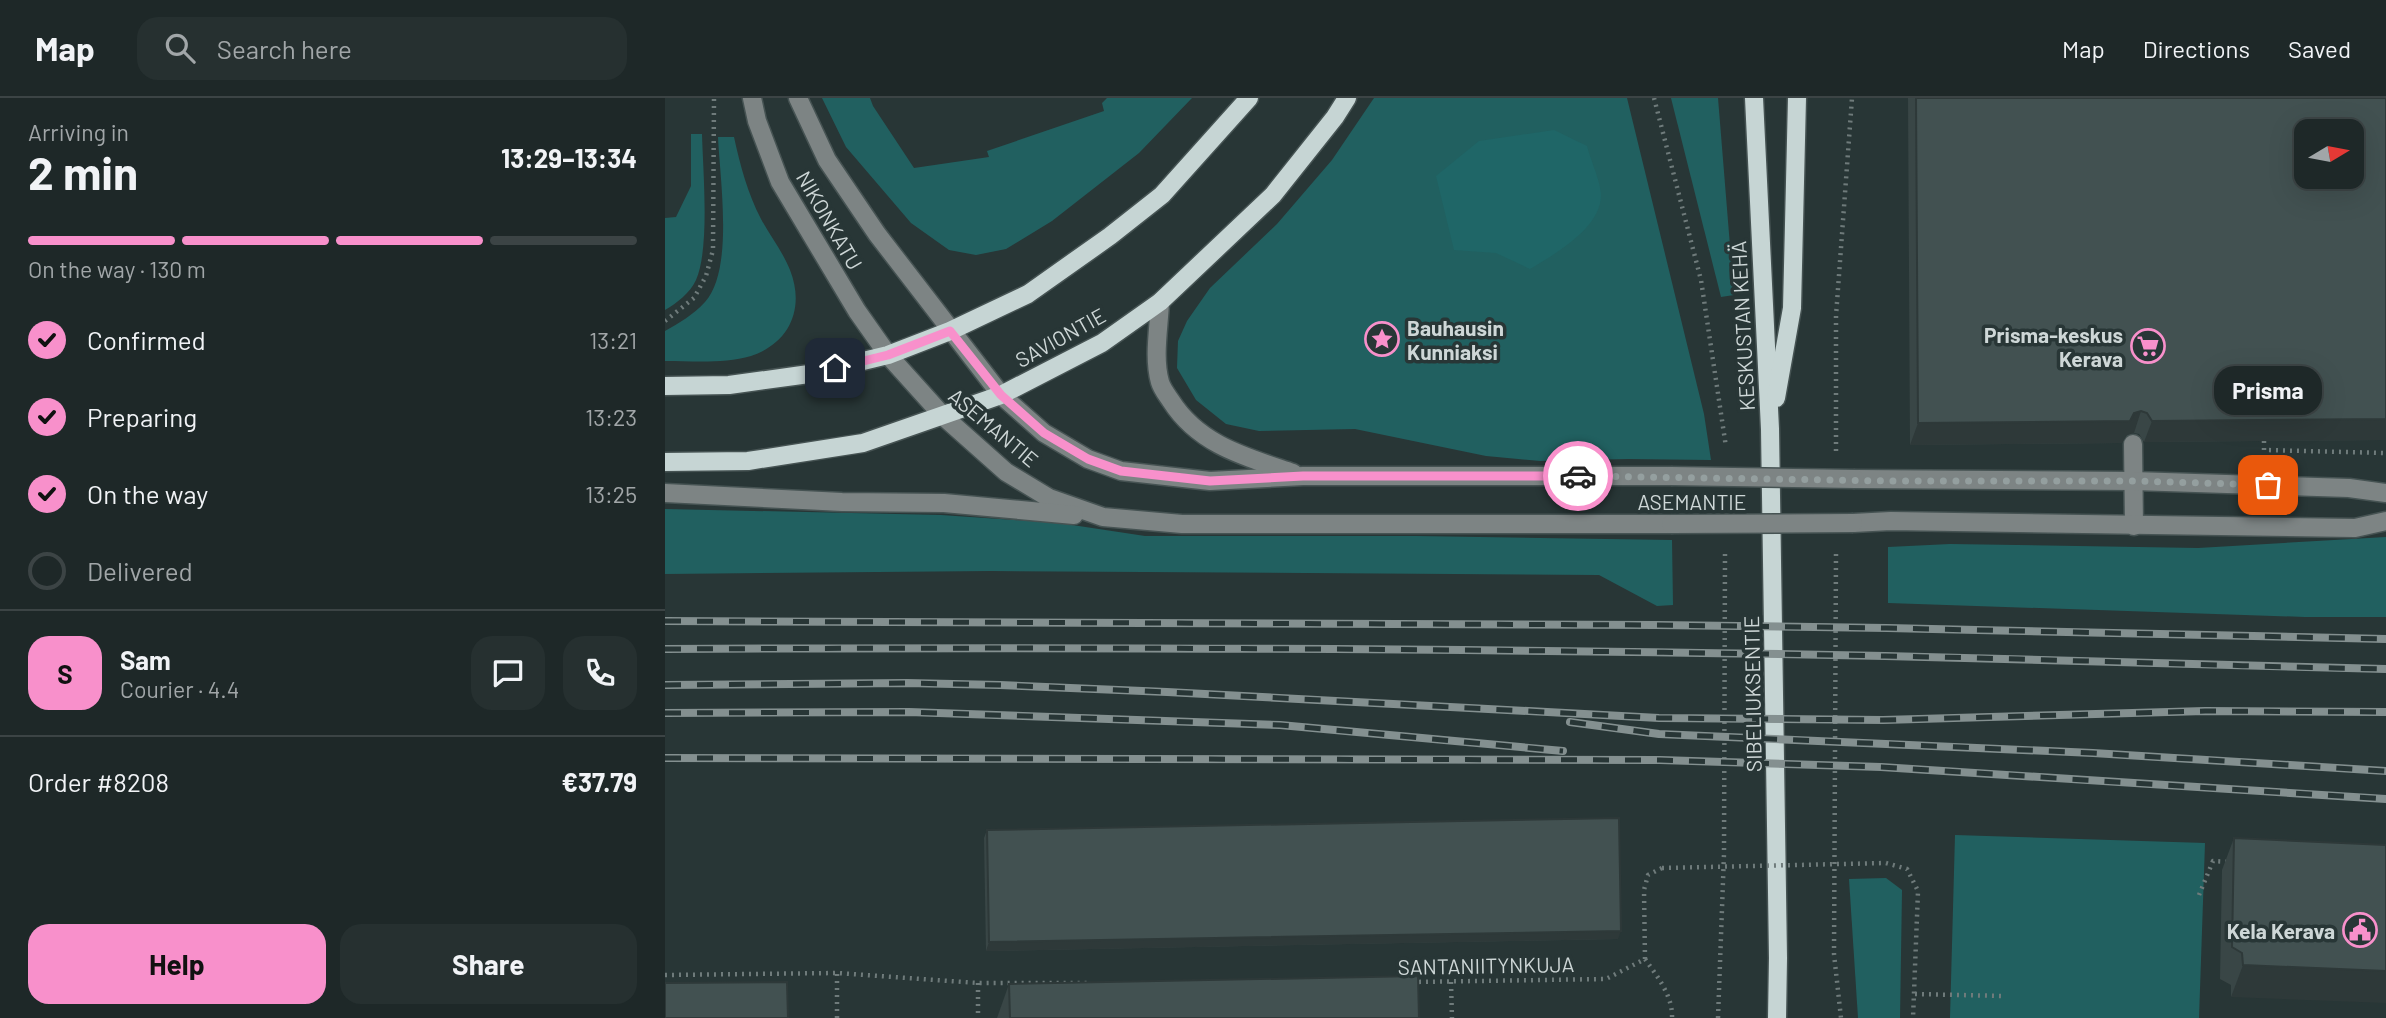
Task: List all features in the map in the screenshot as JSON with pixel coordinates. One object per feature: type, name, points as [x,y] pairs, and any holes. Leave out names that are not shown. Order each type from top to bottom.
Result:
[{"type":"main road","points":[[665,386],[729,385],[809,374],[888,355],[950,331],[1028,293],[1162,195],[1249,98]]},
{"type":"main road","name":"SAVIONTIE","points":[[665,462],[748,461],[863,443],[1001,395],[1102,343],[1160,302],[1273,195],[1347,98]]},
{"type":"main road","name":"KESKUSTAN KEHÄ","points":[[1754,98],[1770,429]]},
{"type":"main road","name":"KESKUSTAN KEHÄ","points":[[1770,429],[1792,308],[1797,98]]},
{"type":"main road","name":"SIBELIUKSENTIE","points":[[1770,429],[1780,1018]]},
{"type":"street","name":"NIKONKATU","points":[[752,98],[757,121],[780,182],[857,311],[888,355]]},
{"type":"street","name":"NIKONKATU","points":[[798,98],[827,160],[877,234],[950,331]]},
{"type":"street","points":[[1160,302],[1157,358],[1160,384],[1180,415],[1200,435],[1243,456],[1303,476]]},
{"type":"street","name":"ASEMANTIE","points":[[950,331],[1001,395],[1044,433],[1088,459],[1121,471],[1210,481],[1303,476],[1671,476],[2134,481],[2349,488],[2386,493]]},
{"type":"street","name":"ASEMANTIE","points":[[888,355],[943,416],[1006,472],[1049,498],[1103,517],[1182,524],[1891,522],[2355,528],[2386,521]]},
{"type":"street","points":[[2133,444],[2134,526]]},
{"type":"street","points":[[665,493],[842,502],[944,503],[1103,517]]},
{"type":"path","points":[[665,321],[694,298],[706,275],[713,250],[714,98]]},
{"type":"path","points":[[1836,454],[1836,316],[1852,98]]},
{"type":"path","points":[[2264,441],[2264,450],[2386,453]]},
{"type":"path","points":[[1836,552],[1834,954],[1842,1018]]},
{"type":"path","points":[[2199,895],[2213,861],[2239,862]]},
{"type":"path","points":[[1672,1018],[1662,982],[1645,959],[1644,890],[1648,875],[1662,868],[1886,863],[1907,869],[1918,891],[1913,1018]]},
{"type":"path","name":"SANTANIITYNKUJA","points":[[1410,982],[1606,979],[1645,959]]},
{"type":"path","points":[[837,972],[837,1018]]},
{"type":"path","points":[[665,975],[837,972],[978,983],[1089,983]]},
{"type":"path","points":[[1451,982],[1452,1018]]},
{"type":"path","points":[[978,983],[978,1018]]},
{"type":"path","points":[[1915,994],[2004,996]]},
{"type":"shaded area","points":[[822,98],[870,98],[914,168],[989,157],[987,151],[1104,111],[1102,103],[1107,98],[1192,98],[1139,153],[1052,221],[1006,249],[976,255],[949,250],[911,223],[846,147]]},
{"type":"shaded area","points":[[1374,98],[1627,98],[1704,414],[1711,460],[1540,461],[1486,456],[1355,429],[1259,431],[1226,424],[1196,400],[1177,368],[1178,341],[1187,321],[1210,288],[1277,224],[1332,160]]},
{"type":"shaded area","points":[[1671,98],[1718,98],[1734,295],[1721,297]]},
{"type":"shaded area","points":[[1554,130],[1587,146],[1597,177],[1601,190],[1599,207],[1585,229],[1563,248],[1530,269],[1496,253],[1454,250],[1436,176],[1479,141]]},
{"type":"shaded area","points":[[691,134],[702,134],[705,209],[703,249],[693,285],[683,297],[665,310],[665,218],[676,217],[691,186]]},
{"type":"shaded area","points":[[718,137],[734,137],[752,200],[790,270],[796,298],[795,310],[791,322],[776,342],[751,356],[719,361],[665,361],[665,331],[691,315],[705,302],[720,269],[723,224]]},
{"type":"shaded area","points":[[665,509],[941,515],[1059,523],[1145,536],[1672,540],[1673,605],[1657,606],[1599,575],[991,571],[665,574]]},
{"type":"shaded area","points":[[2386,537],[2386,617],[2305,617],[1888,603],[1888,547],[1950,544],[2198,548]]},
{"type":"shaded area","points":[[1955,835],[2205,843],[2199,1018],[1950,1018]]},
{"type":"shaded area","points":[[1886,878],[1902,890],[1900,1018],[1858,1018],[1849,879]]},
{"type":"building","name":"Prisma-keskus Kerava","points":[[1916,98],[2386,98],[2386,419],[2152,421],[2147,413],[2141,411],[2134,413],[2130,421],[1918,423]]},
{"type":"building","points":[[1619,818],[1621,931],[989,942],[987,830]]},
{"type":"building","points":[[2234,838],[2386,845],[2386,971],[2243,965],[2242,953],[2232,947]]},
{"type":"building","points":[[1418,976],[1419,1018],[1010,1018],[1009,984]]},
{"type":"building","points":[[787,982],[788,1018],[665,1018],[665,983]]},
{"type":"railway","points":[[665,621],[1657,625],[2386,639]]},
{"type":"railway","points":[[665,649],[1580,651],[1948,657],[2386,669]]},
{"type":"railway","points":[[665,685],[1000,685],[1659,718],[1883,720],[2205,711],[2386,712]]},
{"type":"railway","points":[[665,713],[909,712],[1280,725],[1563,751]]},
{"type":"railway","points":[[1570,722],[1659,734],[2093,753],[2386,771]]},
{"type":"railway","points":[[665,758],[1660,760],[1881,767],[2386,799]]},
{"type":"way so far","points":[[1578,476],[1891,481],[2134,481],[2268,485]]},
{"type":"place","name":"Bauhausin Kunniaksi","points":[[1382,339]]},
{"type":"place","name":"Prisma-keskus Kerava","points":[[2148,346]]},
{"type":"place","name":"Prisma","points":[[2268,485]]},
{"type":"place","name":"Kela Kerava","points":[[2360,930]]},
{"type":"route","points":[[835,368],[888,355],[950,331],[1001,395],[1044,433],[1088,459],[1121,471],[1210,481],[1303,476],[1578,476]]}]
